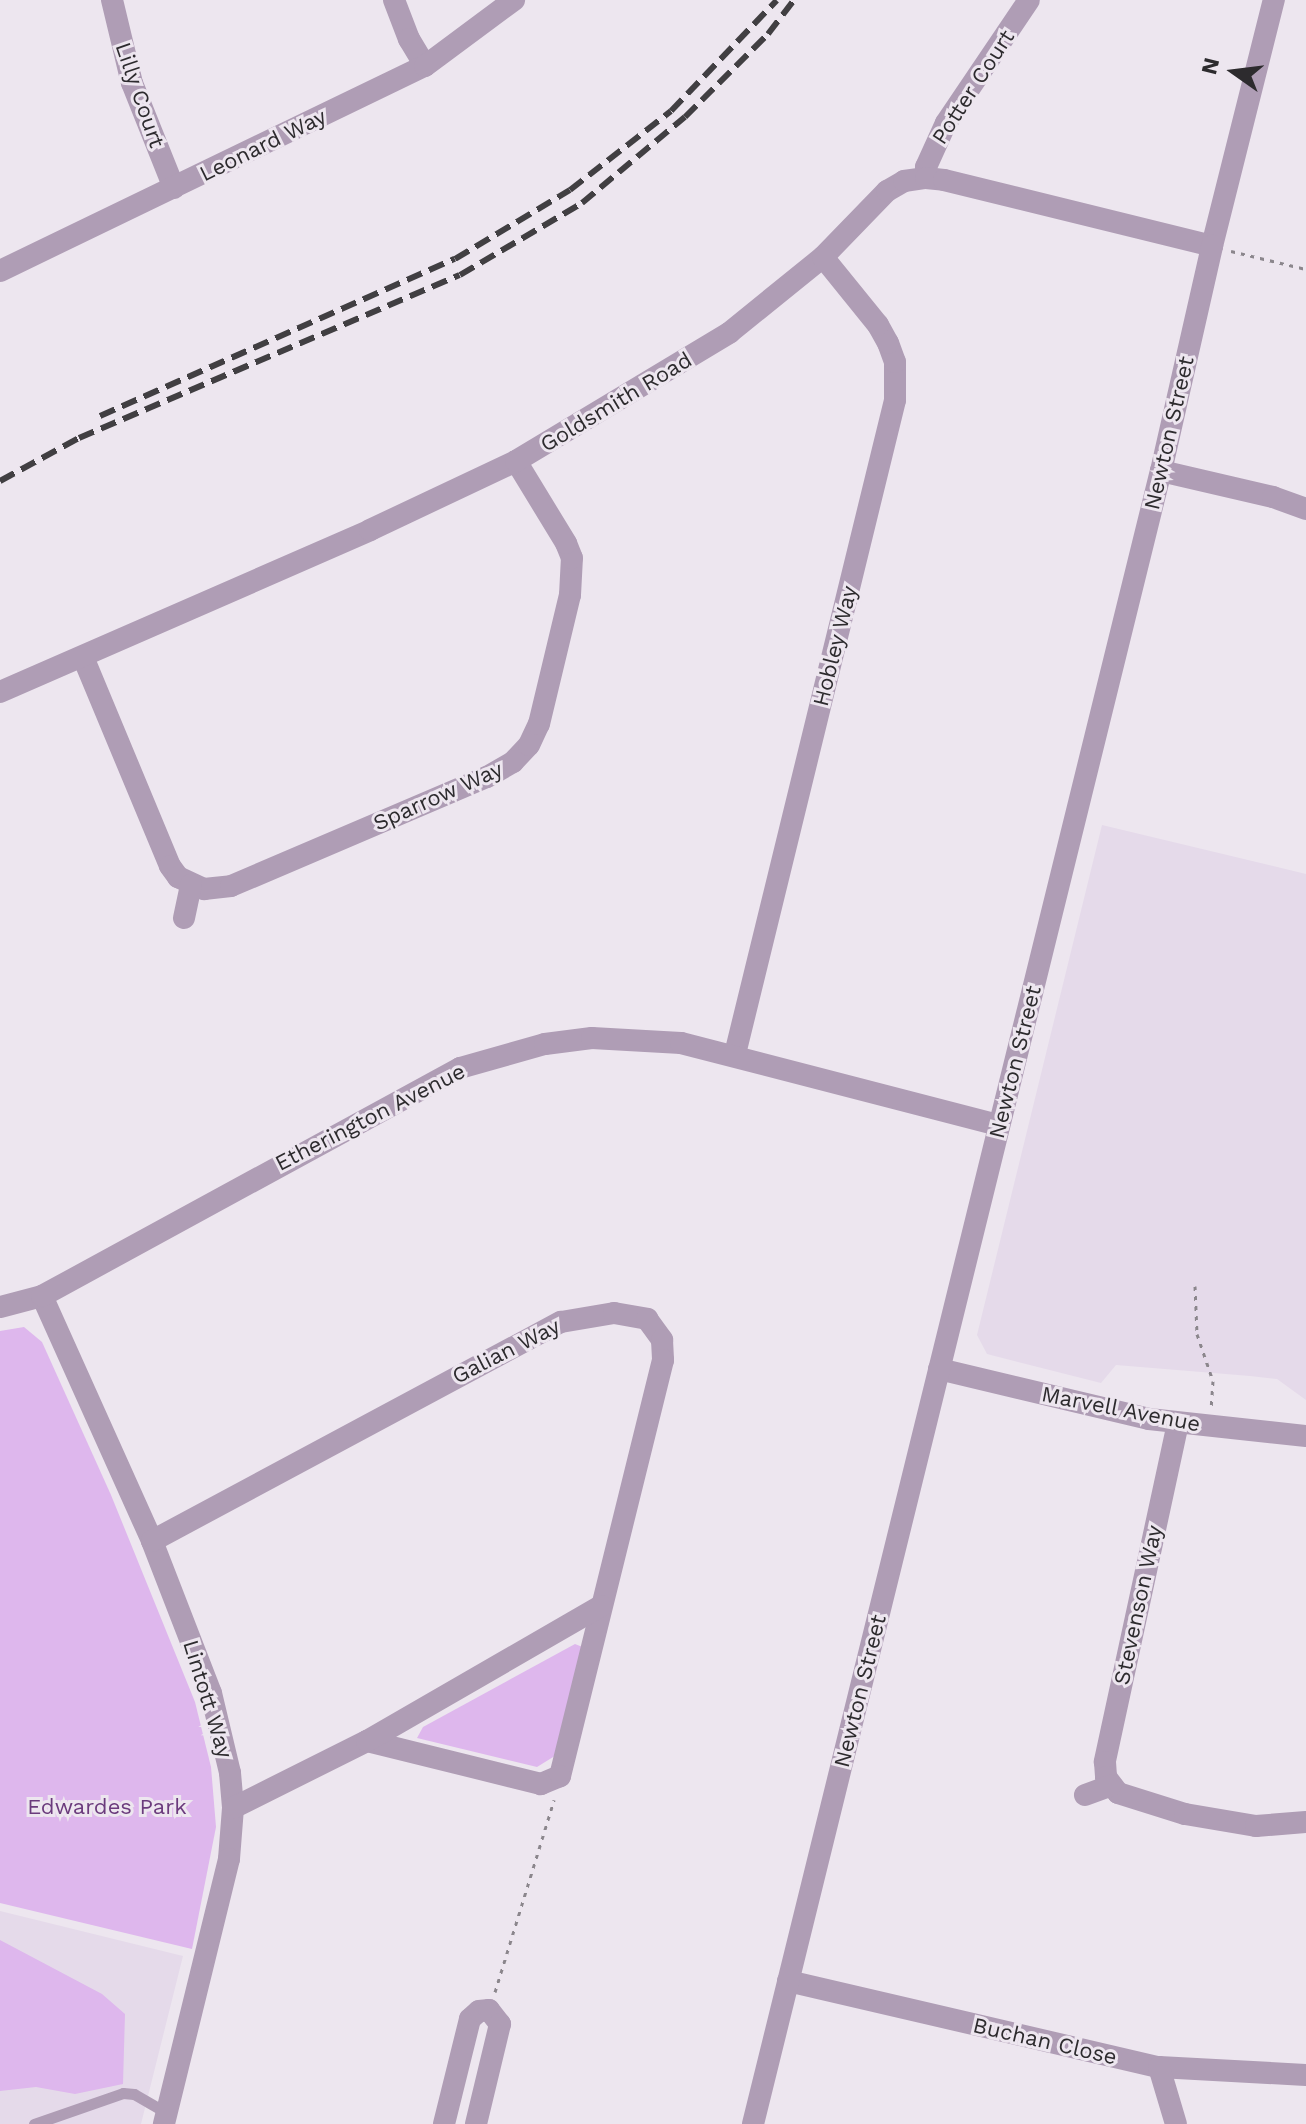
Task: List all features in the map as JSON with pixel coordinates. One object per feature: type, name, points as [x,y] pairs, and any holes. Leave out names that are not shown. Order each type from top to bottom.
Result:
[{"type":"street","name":"Lilly Court","points":[[112,0],[132,83],[174,188]]},
{"type":"street","points":[[394,0],[409,39],[425,66]]},
{"type":"street","name":"Leonard Way","points":[[0,271],[425,66],[514,0]]},
{"type":"street","name":"Potter Court","points":[[926,178],[926,167],[946,123],[1029,0]]},
{"type":"street","name":"Newton Street","points":[[753,2124],[1161,471],[1212,246],[1274,0]]},
{"type":"street","points":[[926,178],[1212,246]]},
{"type":"street","name":"Goldsmith Road","points":[[0,692],[516,461],[729,333],[823,257],[887,191],[904,181],[926,178]]},
{"type":"street","name":"Hobley Way","points":[[735,1054],[895,400],[895,362],[888,343],[878,325],[823,257]]},
{"type":"street","name":"Sparrow Way","points":[[191,885],[217,890],[231,886],[487,777],[513,762],[529,745],[546,700],[563,631],[572,558],[516,461]]},
{"type":"street","points":[[1161,471],[1273,497],[1306,509]]},
{"type":"street","points":[[83,657],[170,866],[178,877],[191,885],[184,918]]},
{"type":"street","name":"Etherington Avenue","points":[[0,1307],[42,1296],[460,1068],[545,1044],[592,1038],[636,1038],[735,1054],[999,1125]]},
{"type":"street","name":"Lintott Way","points":[[42,1296],[152,1541],[225,1739],[233,1808],[229,1859],[220,1907],[166,2118]]},
{"type":"street","name":"Galian Way","points":[[152,1541],[539,1331],[586,1316],[635,1314],[647,1319],[662,1340],[663,1360],[564,1768],[553,1781]]},
{"type":"street","name":"Marvell Avenue","points":[[939,1369],[1115,1413],[1306,1436]]},
{"type":"street","name":"Stevenson Way","points":[[1110,1786],[1105,1762],[1178,1423]]},
{"type":"street","points":[[233,1808],[367,1741],[601,1606]]},
{"type":"street","points":[[367,1741],[541,1784],[553,1781]]},
{"type":"street","points":[[1085,1795],[1110,1786],[1141,1803],[1233,1824],[1278,1826],[1306,1822]]},
{"type":"street","name":"Buchan Close","points":[[788,1981],[1159,2067],[1306,2075]]},
{"type":"street","points":[[444,2124],[470,2019],[479,2011],[489,2010],[500,2024],[476,2124]]},
{"type":"street","points":[[1159,2067],[1176,2124]]},
{"type":"lane","points":[[34,2124],[123,2093],[134,2094],[166,2118]]},
{"type":"path","points":[[1212,246],[1306,269]]},
{"type":"path","points":[[1195,1286],[1197,1334],[1213,1381],[1211,1410]]},
{"type":"path","points":[[489,2010],[555,1795],[553,1781]]},
{"type":"shaded area","points":[[1102,825],[1306,874],[1306,1400],[1277,1379],[1250,1376],[1116,1365],[1101,1383],[987,1354],[977,1335]]},
{"type":"shaded area","points":[[0,1911],[183,1956],[141,2124],[0,2124]]},
{"type":"green space","name":"Edwardes Park","points":[[24,1327],[42,1342],[111,1495],[195,1702],[211,1767],[216,1827],[192,1949],[0,1903],[0,1331]]},
{"type":"green space","points":[[575,1644],[585,1648],[558,1754],[537,1767],[417,1738],[423,1727]]},
{"type":"green space","points":[[0,1940],[102,1994],[125,2014],[123,2084],[75,2094],[36,2087],[0,2091]]},
{"type":"railway","points":[[100,416],[455,259],[570,190],[671,111],[777,0]]},
{"type":"railway","points":[[0,481],[79,438],[460,275],[582,203],[685,117],[768,34],[794,0]]}]
